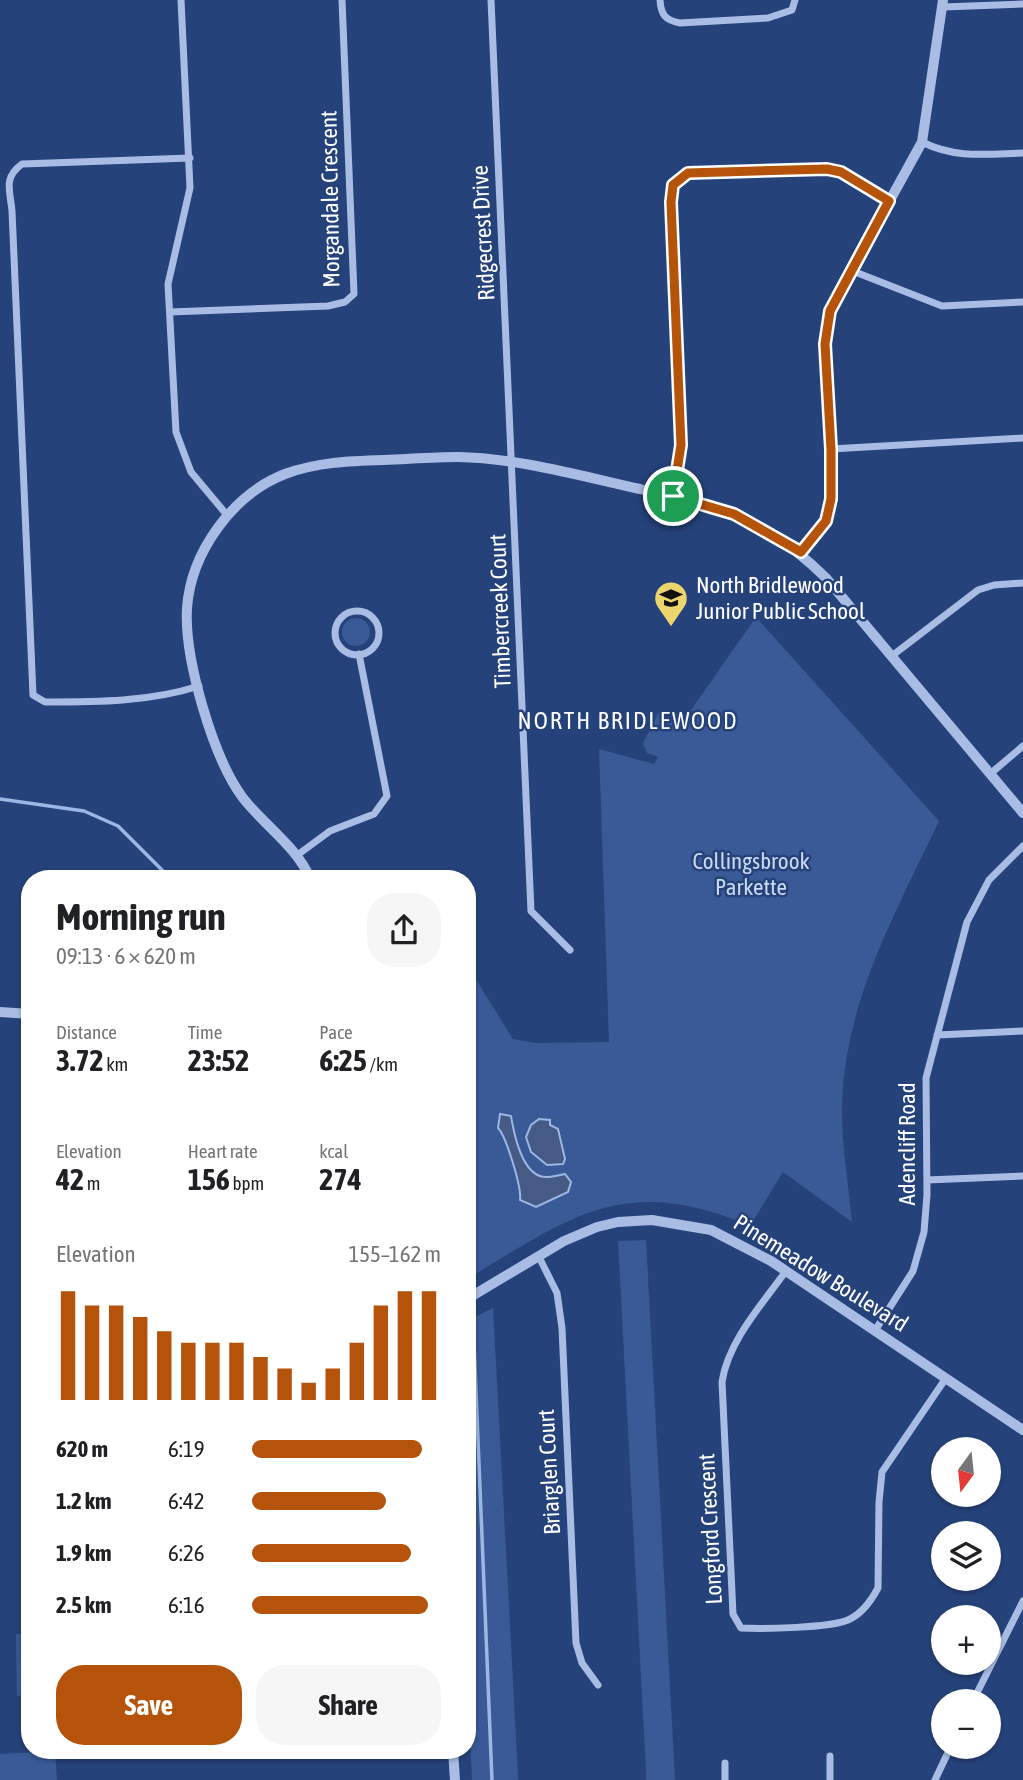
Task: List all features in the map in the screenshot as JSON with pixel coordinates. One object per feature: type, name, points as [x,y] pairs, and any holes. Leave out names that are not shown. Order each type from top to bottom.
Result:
[{"type":"street","points":[[181,0],[190,158],[189,204],[169,272],[176,432],[191,472],[227,515]]},
{"type":"street","name":"Morgandale Crescent","points":[[170,312],[328,306],[345,302],[354,294],[342,0]]},
{"type":"street","name":"Ridgecrest Drive","points":[[491,0],[513,464]]},
{"type":"street","points":[[660,0],[661,13],[667,20],[680,23],[768,18],[792,10],[795,0]]},
{"type":"street","points":[[801,552],[819,531],[829,510],[831,449],[826,327],[833,300],[922,142],[943,3],[1023,4]]},
{"type":"street","points":[[922,142],[943,152],[963,156],[1023,153]]},
{"type":"street","points":[[190,158],[22,164],[11,172],[7,185],[12,225],[33,695],[45,702],[132,699],[165,695],[199,686]]},
{"type":"street","points":[[673,496],[681,445],[671,202],[673,185],[688,173],[827,169],[841,172],[889,201]]},
{"type":"street","points":[[850,270],[942,306],[1023,302]]},
{"type":"street","points":[[831,449],[1023,438]]},
{"type":"street","points":[[305,870],[225,771],[190,654],[187,607],[202,555],[227,515],[257,489],[277,478],[325,463],[458,457],[513,464],[673,496],[734,514],[801,552],[893,655],[1023,813]]},
{"type":"street","name":"Timbercreek Court","points":[[513,464],[531,911],[570,950]]},
{"type":"street","points":[[893,655],[978,590],[994,584],[1023,583]]},
{"type":"street","points":[[357,611],[370,616],[378,628],[372,648],[359,654],[340,647],[335,634],[339,620],[357,611]]},
{"type":"street","points":[[296,856],[330,831],[374,814],[387,796],[359,654]]},
{"type":"street","points":[[990,774],[1023,746]]},
{"type":"street","name":"Adencliff Road","points":[[876,1329],[912,1271],[924,1232],[927,1180],[926,1078],[971,910],[989,880],[1023,846]]},
{"type":"street","points":[[0,1012],[21,1013]]},
{"type":"street","points":[[937,1035],[1023,1031]]},
{"type":"street","points":[[927,1180],[1023,1176]]},
{"type":"street","name":"Pinemeadow Boulevard","points":[[476,1294],[539,1256],[597,1227],[618,1222],[652,1220],[711,1230],[786,1271],[1023,1430]]},
{"type":"street","name":"Briarglen Court","points":[[539,1256],[557,1293],[562,1328],[576,1643],[582,1663],[598,1685]]},
{"type":"street","name":"Longford Crescent","points":[[786,1271],[738,1340],[724,1370],[722,1382],[733,1614],[741,1628],[846,1621],[861,1612],[872,1599],[878,1588],[882,1472],[946,1378]]},
{"type":"street","points":[[979,1689],[1023,1601]]},
{"type":"street","points":[[830,1756],[831,1780]]},
{"type":"street","points":[[454,1759],[455,1780]]},
{"type":"street","points":[[935,1780],[945,1759]]},
{"type":"street","points":[[725,1763],[725,1780]]},
{"type":"green space","name":"Collingsbrook Parkette","points":[[756,617],[939,821],[879,950],[855,1018],[847,1052],[842,1121],[852,1222],[783,1172],[750,1226],[706,1210],[668,1203],[633,1203],[601,1209],[570,1221],[476,1274],[476,979],[513,1039],[536,1043],[609,1042],[599,749],[654,764],[658,757],[647,753],[643,743],[659,712],[682,723]]},
{"type":"green space","points":[[356,618],[366,622],[370,632],[366,642],[356,646],[346,642],[342,632],[346,622]]},
{"type":"green space","points":[[646,1240],[675,1780],[646,1780],[618,1241]]},
{"type":"green space","points":[[493,1308],[518,1780],[472,1780],[471,1759],[476,1759],[476,1316]]},
{"type":"green space","points":[[16,1634],[21,1634],[21,1696],[17,1696]]},
{"type":"green space","points":[[21,1753],[21,1759],[56,1759],[57,1780],[0,1780],[0,1754]]},
{"type":"shaded area","points":[[500,1114],[511,1116],[521,1154],[531,1170],[547,1177],[565,1174],[571,1182],[568,1192],[536,1207],[520,1200],[513,1162],[498,1128]]},
{"type":"shaded area","points":[[539,1119],[550,1120],[550,1125],[558,1129],[565,1159],[563,1164],[547,1165],[531,1152],[526,1137],[531,1125]]},
{"type":"waterway","points":[[0,799],[84,811],[118,826],[162,870]]},
{"type":"waterway","points":[[476,1391],[492,1780]]},
{"type":"place","name":"North Bridlewood Junior Public School","points":[[671,628]]},
{"type":"district","name":"NORTH BRIDLEWOOD","points":[[628,721]]},
{"type":"route","points":[[827,169],[841,172],[874,190],[889,201],[833,300],[826,327],[831,499],[826,521],[801,552],[734,514],[673,496],[681,445],[671,202],[673,185],[688,173],[827,169]]}]
